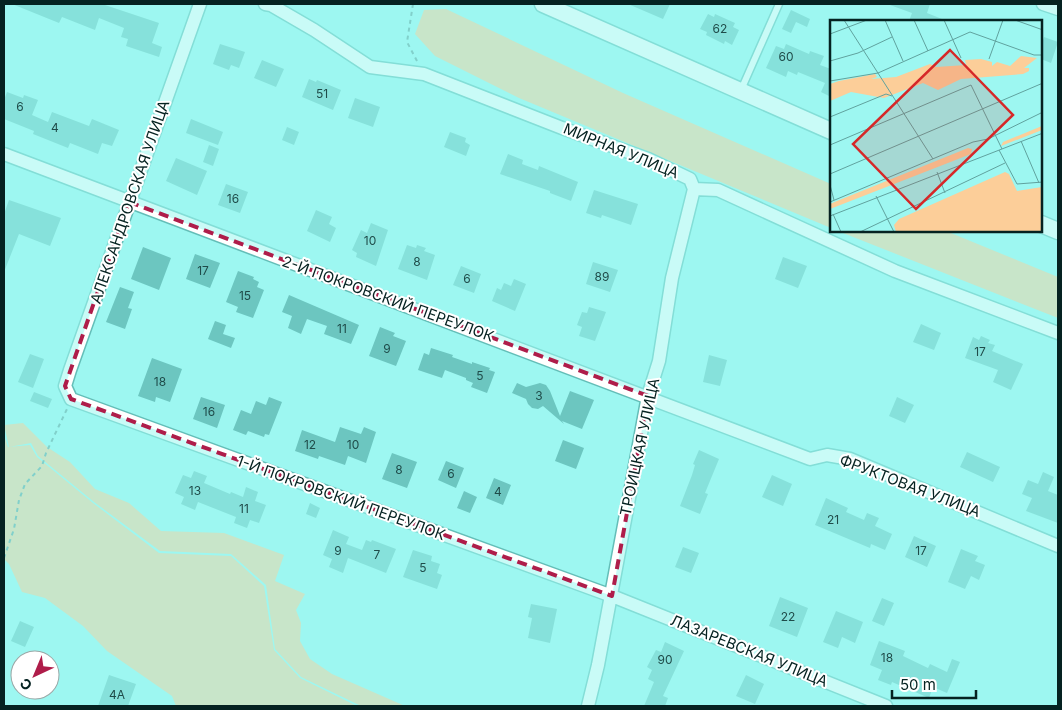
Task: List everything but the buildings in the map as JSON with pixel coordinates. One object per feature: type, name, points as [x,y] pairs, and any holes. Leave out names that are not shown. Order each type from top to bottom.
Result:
[{"type":"street","name":"АЛЕКСАНДРОВСКАЯ УЛИЦА","points":[[71,399],[65,386],[200,4]]},
{"type":"street","name":"МИРНАЯ УЛИЦА","points":[[265,4],[271,5],[314,30],[370,67],[424,74],[562,128],[648,159],[690,179],[694,189],[718,190],[895,272],[1058,333]]},
{"type":"street","points":[[543,4],[830,131]]},
{"type":"street","points":[[1043,4],[1058,9]]},
{"type":"street","name":"2-Й ПОКРОВСКИЙ ПЕРЕУЛОК","points":[[4,154],[648,396]]},
{"type":"street","name":"ТРОИЦКАЯ УЛИЦА","points":[[588,706],[612,596],[648,396],[659,361],[672,278],[694,189]]},
{"type":"street","points":[[1042,224],[1058,231]]},
{"type":"street","name":"ФРУКТОВАЯ УЛИЦА","points":[[648,396],[810,459],[827,455],[850,459],[1058,546]]},
{"type":"street","name":"1-Й ПОКРОВСКИЙ ПЕРЕУЛОК","points":[[71,399],[612,596]]},
{"type":"street","name":"ЛАЗАРЕВСКАЯ УЛИЦА","points":[[612,596],[886,706]]},
{"type":"lane","points":[[741,91],[779,4]]},
{"type":"path","points":[[413,4],[407,42],[424,74]]},
{"type":"path","points":[[4,558],[14,529],[19,500],[26,484],[42,466],[71,399]]},
{"type":"highlighted area","points":[[129,202],[648,396],[612,596],[71,399],[65,386]]},
{"type":"shaded area","points":[[446,9],[623,93],[830,184],[830,228],[519,98],[435,56],[415,34],[424,10]]},
{"type":"shaded area","points":[[841,232],[948,232],[1058,277],[1058,318]]},
{"type":"shaded area","points":[[23,423],[47,447],[70,462],[95,489],[129,503],[161,531],[224,533],[284,555],[275,581],[305,594],[296,610],[301,623],[300,641],[310,659],[332,674],[405,706],[361,706],[301,677],[275,649],[266,585],[231,554],[160,551],[94,502],[38,456],[31,443],[9,447],[4,425]]},
{"type":"shaded area","points":[[4,435],[8,447],[30,445],[37,457],[93,503],[159,553],[231,556],[264,586],[274,650],[300,678],[357,706],[176,706],[172,696],[107,651],[83,626],[45,598],[22,592],[9,564],[4,559]]}]
